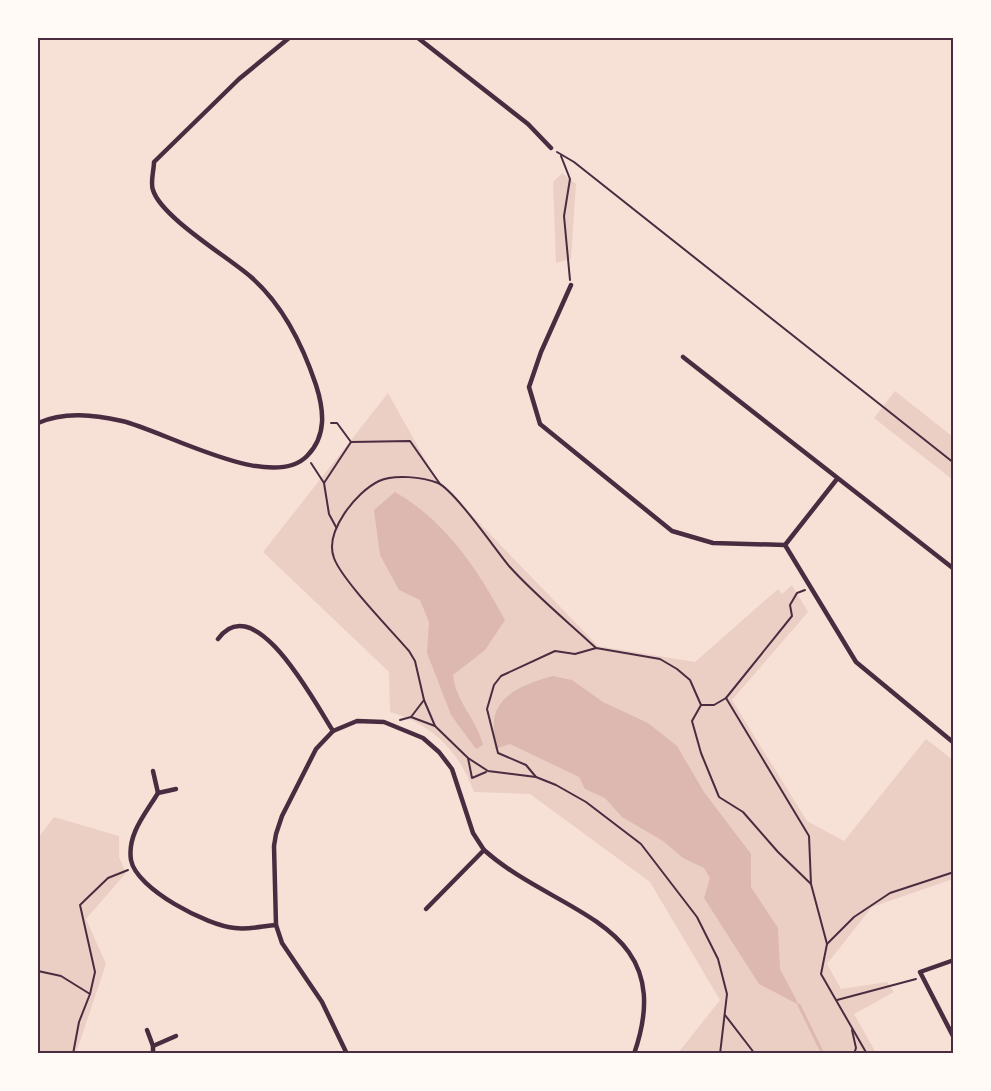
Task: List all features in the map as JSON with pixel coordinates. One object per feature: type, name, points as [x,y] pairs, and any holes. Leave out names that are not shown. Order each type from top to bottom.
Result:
[{"type":"street","points":[[38,423],[51,417],[80,415],[124,422],[235,462],[287,469],[316,447],[322,423],[322,404],[306,355],[272,299],[251,277],[170,214],[153,189],[154,162],[239,79],[289,38]]},
{"type":"street","points":[[418,38],[528,124],[551,148]]},
{"type":"street","points":[[571,285],[541,352],[529,387],[540,424],[672,531],[712,543],[785,545]]},
{"type":"street","points":[[683,357],[954,569]]},
{"type":"street","points":[[785,545],[837,479]]},
{"type":"street","points":[[785,545],[808,588],[856,662],[954,743]]},
{"type":"street","points":[[218,639],[224,630],[237,625],[267,638],[291,667],[333,731]]},
{"type":"street","points":[[347,1053],[322,1002],[282,943],[276,925],[274,846],[282,816],[316,749],[333,731],[357,721],[393,725],[423,738],[446,760],[456,779],[472,832],[484,850],[606,928],[627,948],[641,974],[646,996],[643,1024],[634,1053]]},
{"type":"street","points":[[153,771],[158,793],[133,834],[131,860],[141,877],[178,906],[207,921],[235,928],[276,925]]},
{"type":"street","points":[[158,793],[176,789]]},
{"type":"street","points":[[426,909],[484,850]]},
{"type":"street","points":[[954,960],[920,972],[954,1038]]},
{"type":"street","points":[[147,1030],[153,1053]]},
{"type":"street","points":[[153,1046],[176,1036]]},
{"type":"path","points":[[551,148],[574,162],[954,463]]},
{"type":"path","points":[[561,156],[570,179],[564,216],[571,285]]},
{"type":"path","points":[[322,423],[337,423],[351,442]]},
{"type":"path","points":[[351,442],[410,441],[440,484],[481,529],[510,567],[596,648]]},
{"type":"path","points":[[324,483],[351,442]]},
{"type":"path","points":[[307,456],[324,483],[329,514],[336,527]]},
{"type":"path","points":[[440,484],[407,478],[379,481],[358,498],[336,527],[333,556],[338,566],[409,651],[415,662],[424,700],[435,726],[468,758],[488,771],[536,777],[573,794],[641,844],[710,938],[727,994],[720,1053]]},
{"type":"path","points":[[701,705],[714,705],[726,698],[792,616],[790,605],[797,593],[808,588]]},
{"type":"path","points":[[536,777],[526,765],[498,753],[491,728],[488,703],[501,676],[546,653],[555,651],[575,654],[596,648],[660,659],[690,680],[701,705]]},
{"type":"path","points":[[726,698],[808,836],[811,884],[827,944],[821,974],[867,1053]]},
{"type":"path","points":[[411,717],[424,700]]},
{"type":"path","points":[[701,705],[692,721],[701,753],[719,797],[743,812],[778,852],[811,884]]},
{"type":"path","points":[[393,725],[396,721],[411,717],[435,726]]},
{"type":"path","points":[[468,758],[472,778],[488,771]]},
{"type":"path","points":[[73,1053],[79,1022],[90,994],[95,972],[80,905],[108,878],[134,868]]},
{"type":"path","points":[[827,944],[854,917],[890,893],[954,872]]},
{"type":"path","points":[[38,971],[61,976],[90,994]]},
{"type":"path","points":[[837,1000],[923,977]]},
{"type":"path","points":[[724,1014],[754,1053]]},
{"type":"path","points":[[849,1023],[854,1038],[854,1053]]},
{"type":"shaded area","points":[[562,173],[576,184],[571,259],[556,263],[553,182]]},
{"type":"shaded area","points":[[895,391],[953,437],[953,480],[874,418]]},
{"type":"shaded area","points":[[388,393],[435,477],[598,646],[695,662],[778,589],[782,594],[792,585],[808,612],[732,700],[807,821],[844,841],[926,739],[953,760],[953,879],[872,907],[827,964],[841,989],[887,982],[894,992],[854,1014],[876,1053],[678,1053],[720,1000],[650,882],[530,794],[474,792],[460,764],[442,741],[419,724],[390,712],[389,672],[263,552]]},
{"type":"shaded area","points":[[395,492],[430,517],[459,548],[484,583],[505,620],[485,650],[453,675],[458,694],[483,745],[476,749],[451,715],[427,653],[429,622],[420,600],[399,590],[380,555],[374,510]]},
{"type":"shaded area","points":[[553,676],[572,680],[603,702],[648,723],[677,746],[704,792],[751,854],[751,887],[778,928],[780,969],[799,1005],[759,984],[704,898],[710,878],[704,868],[683,858],[663,841],[622,817],[605,798],[585,789],[579,777],[510,744],[495,749],[494,719],[504,699],[519,688]]},
{"type":"shaded area","points":[[54,817],[119,836],[119,857],[126,873],[86,919],[106,964],[76,1053],[38,1053],[38,838]]},
{"type":"waterway","points":[[799,1005],[823,1054]]}]
